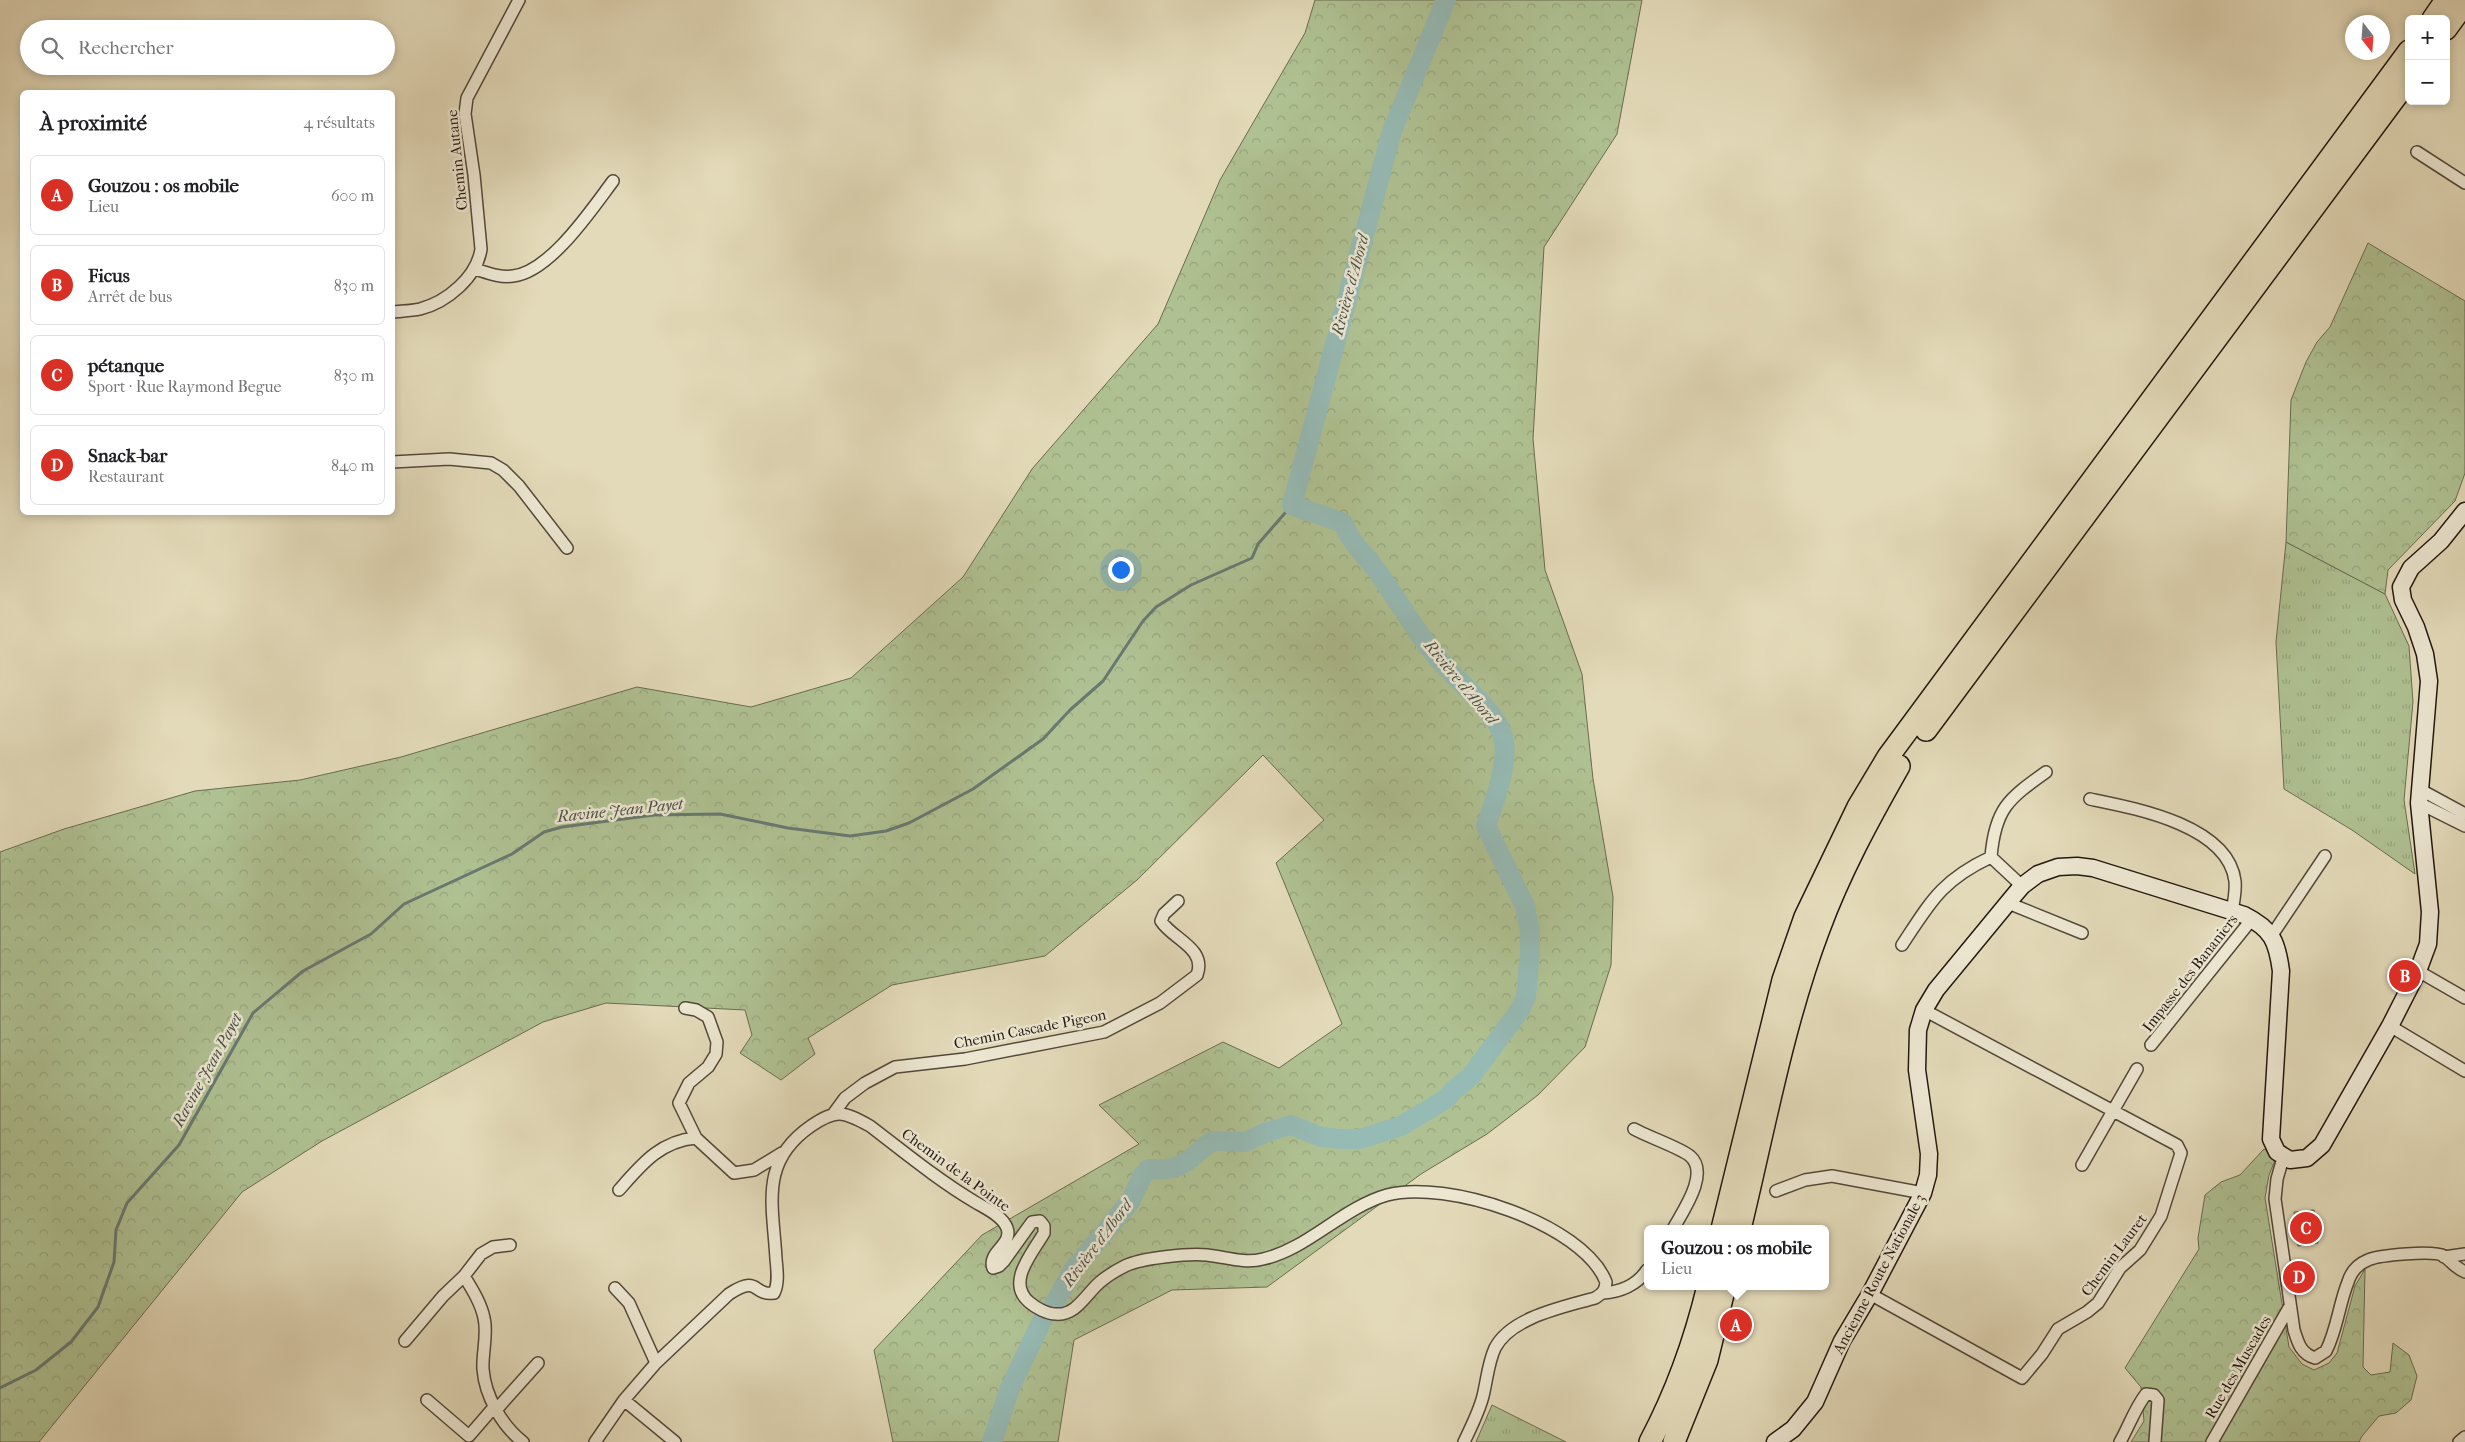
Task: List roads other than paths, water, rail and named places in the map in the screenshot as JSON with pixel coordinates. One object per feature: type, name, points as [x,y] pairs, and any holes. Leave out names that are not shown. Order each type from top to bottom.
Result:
[{"type":"highway","points":[[2436,15],[2446,0]]},
{"type":"highway","points":[[2450,24],[2465,3]]},
{"type":"highway","points":[[1723,1225],[1783,980],[1805,916],[1830,861],[1863,799],[1888,757],[2405,56]]},
{"type":"highway","points":[[1741,1225],[1802,977],[1819,928],[1843,872],[1899,766],[2405,84]]},
{"type":"highway","points":[[1650,1442],[1663,1418],[1687,1358],[1707,1290]]},
{"type":"highway","points":[[1674,1442],[1707,1360],[1725,1290]]},
{"type":"main road","points":[[2272,935],[2279,953],[2282,972],[2271,1139],[2277,1152],[2283,1158],[2298,1161],[2307,1158],[2322,1146],[2390,1026],[2418,971],[2428,944],[2430,928],[2419,796],[2429,681],[2425,654],[2416,627],[2403,600],[2401,587],[2411,568],[2441,541],[2465,511]]},
{"type":"main road","name":"Ancienne Route Nationale 3","points":[[1775,1442],[1792,1429],[1815,1402],[1842,1341],[1870,1294],[1923,1193],[1928,1176],[1928,1154],[1916,1050],[1918,1030],[1924,1010],[1936,990],[2022,886],[2038,874],[2058,867],[2093,868],[2232,911],[2260,923],[2272,935]]},
{"type":"street","name":"Chemin Autane","points":[[475,269],[481,249],[474,175],[465,114],[467,98],[519,0]]},
{"type":"street","points":[[2417,152],[2465,183]]},
{"type":"street","points":[[395,312],[429,306],[457,287],[475,269],[504,276],[515,276],[539,264],[579,227],[613,181]]},
{"type":"street","points":[[395,462],[449,459],[491,463],[503,470],[518,486],[567,548]]},
{"type":"street","points":[[1991,857],[1992,842],[2001,811],[2025,787],[2046,772]]},
{"type":"street","points":[[2419,796],[2465,814]]},
{"type":"street","points":[[2419,796],[2465,826]]},
{"type":"street","points":[[2090,799],[2141,809],[2204,836],[2218,848],[2228,863],[2235,879],[2232,911]]},
{"type":"street","points":[[2272,935],[2325,856]]},
{"type":"street","points":[[1991,857],[2022,886]]},
{"type":"street","points":[[1902,945],[1940,891],[1954,877],[1991,857]]},
{"type":"street","name":"Chemin Cascade Pigeon","points":[[834,1113],[845,1098],[864,1083],[895,1067],[965,1059],[1104,1032],[1160,1003],[1197,975],[1200,968],[1199,961],[1194,952],[1161,921],[1164,914],[1178,901]]},
{"type":"street","points":[[2008,903],[2082,933]]},
{"type":"street","name":"Impasse des Bananiers","points":[[2152,1045],[2252,919]]},
{"type":"street","points":[[2418,971],[2465,998]]},
{"type":"street","points":[[685,1008],[696,1010],[708,1017],[717,1042],[714,1061],[689,1083],[679,1103],[696,1138],[734,1173],[745,1173],[754,1170],[786,1151]]},
{"type":"street","name":"Chemin Lauret","points":[[1870,1294],[1952,1338],[2017,1376],[2025,1376],[2048,1346],[2058,1329],[2087,1312],[2103,1298],[2120,1268],[2140,1250],[2161,1216],[2180,1157],[2180,1147],[1924,1010]]},
{"type":"street","points":[[2390,1026],[2465,1071]]},
{"type":"street","points":[[2082,1165],[2137,1069]]},
{"type":"street","name":"Chemin de la Pointe","points":[[834,1113],[840,1112],[854,1117],[870,1126],[962,1194],[999,1218],[1007,1226],[1008,1233],[1006,1242],[992,1257],[993,1268],[999,1266],[1004,1261],[1032,1222],[1040,1221],[1044,1226],[1044,1233],[1018,1279],[1019,1289],[1033,1305],[1049,1313],[1065,1314],[1072,1311],[1100,1283],[1126,1266],[1187,1255],[1207,1255],[1246,1261],[1262,1260],[1294,1246],[1340,1218],[1386,1195],[1411,1192],[1466,1197],[1508,1209],[1545,1225],[1578,1246],[1595,1262],[1606,1282],[1603,1293]]},
{"type":"street","points":[[595,1442],[624,1400],[656,1363],[730,1294],[743,1285],[749,1284],[769,1293],[774,1293],[777,1278],[772,1180],[774,1168],[803,1132],[834,1113]]},
{"type":"street","points":[[1634,1129],[1690,1155],[1697,1166],[1697,1180],[1675,1225]]},
{"type":"street","points":[[619,1190],[642,1162],[672,1142],[696,1138]]},
{"type":"street","points":[[2283,1158],[2277,1179],[2275,1199],[2290,1306],[2301,1349],[2307,1356],[2315,1358],[2321,1356],[2329,1345],[2348,1281],[2360,1264],[2379,1256],[2432,1254],[2444,1256],[2465,1254]]},
{"type":"street","points":[[1776,1191],[1805,1180],[1832,1176],[1923,1193]]},
{"type":"street","points":[[405,1341],[464,1276],[481,1254],[493,1247],[510,1245]]},
{"type":"street","points":[[2444,1256],[2453,1267],[2465,1272]]},
{"type":"street","points":[[1464,1442],[1483,1398],[1495,1348],[1503,1338],[1533,1317],[1603,1293],[1613,1292],[1630,1286],[1644,1273]]},
{"type":"street","points":[[464,1276],[478,1299],[485,1319],[483,1369],[487,1390],[495,1409],[523,1442]]},
{"type":"street","points":[[615,1288],[629,1303],[656,1363]]},
{"type":"street","name":"Rue des Muscades","points":[[2212,1442],[2290,1306]]},
{"type":"street","points":[[427,1400],[468,1439],[538,1362]]},
{"type":"street","points":[[2120,1442],[2133,1418],[2137,1405],[2146,1394],[2154,1395],[2158,1400],[2155,1442]]},
{"type":"street","points":[[624,1400],[675,1442]]},
{"type":"street","points":[[2458,1442],[2465,1437]]},
{"type":"waterway","name":"Rivière d'Abord","points":[[1053,1306],[1074,1269],[1130,1202],[1143,1175],[1149,1169],[1171,1168],[1185,1163],[1212,1141],[1245,1142],[1267,1132],[1291,1125],[1321,1137],[1341,1139],[1360,1139],[1401,1126],[1446,1099],[1471,1076],[1520,1010],[1526,997],[1530,931],[1525,906],[1486,826],[1500,784],[1504,761],[1505,751],[1501,730],[1478,699],[1449,671],[1433,652],[1375,568],[1350,537],[1343,523],[1292,505],[1392,131],[1446,0]]},
{"type":"waterway","name":"Ravine Jean Payet","points":[[0,1388],[36,1370],[71,1342],[98,1307],[114,1262],[116,1230],[127,1203],[179,1145],[253,1013],[303,971],[371,934],[404,904],[512,854],[544,832],[562,827],[654,815],[720,814],[788,828],[850,836],[886,831],[909,823],[973,789],[1043,739],[1070,710],[1103,681],[1143,621],[1156,607],[1191,585],[1252,558],[1258,544],[1292,505]]},
{"type":"waterway","name":"Rivière d'Abord","points":[[992,1442],[1010,1388],[1043,1319]]},
{"type":"place","name":"Ficus","points":[[2405,976]]},
{"type":"place","name":"pétanque","points":[[2306,1228]]},
{"type":"place","name":"Snack-bar","points":[[2299,1277]]},
{"type":"place","name":"Gouzou : os mobile","points":[[1736,1325]]}]
